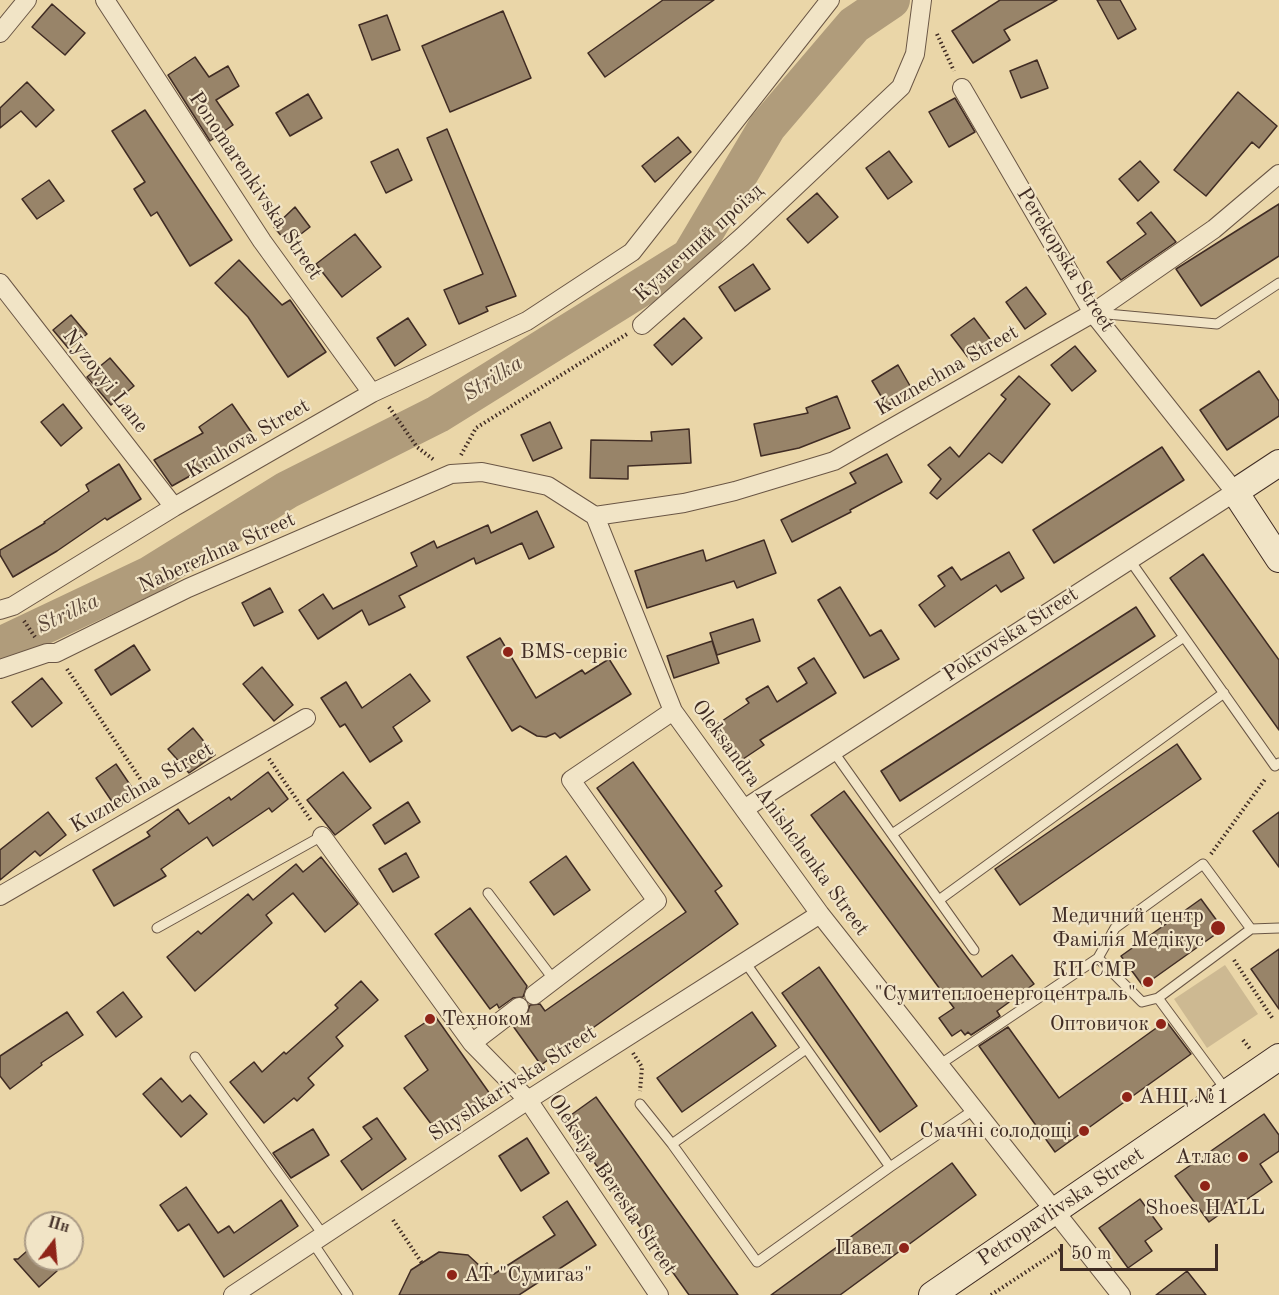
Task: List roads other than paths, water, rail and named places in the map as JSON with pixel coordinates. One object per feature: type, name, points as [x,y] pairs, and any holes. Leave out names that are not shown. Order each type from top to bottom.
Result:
[{"type":"main road","name":"Pokrovska Street","points":[[1235,492],[1279,463]]},
{"type":"main road","name":"Perekopska Street","points":[[1235,492],[1279,559]]},
{"type":"main road","name":"Petropavlivska Street","points":[[932,1295],[1279,1056]]},
{"type":"street","points":[[0,33],[27,0]]},
{"type":"street","name":"Ponomarenkivska Street","points":[[105,0],[262,241],[372,393]]},
{"type":"street","name":"Kruhova Street","points":[[4,608],[372,393],[527,321],[632,252],[830,0]]},
{"type":"street","name":"Кузнечний проїзд","points":[[642,325],[742,237],[901,87],[915,54],[922,0]]},
{"type":"street","name":"Perekopska Street","points":[[962,88],[1093,313],[1235,492]]},
{"type":"street","name":"Kuznechna Street","points":[[595,516],[684,503],[735,491],[834,461],[1093,313],[1214,229],[1279,174]]},
{"type":"street","name":"Nyzovyi Lane","points":[[0,283],[174,507]]},
{"type":"street","name":"Naberezhna Street","points":[[0,669],[52,653],[188,588],[451,474],[482,472],[548,486],[595,516]]},
{"type":"street","name":"Pokrovska Street","points":[[744,809],[1235,492]]},
{"type":"street","name":"Oleksandra Anishchenka Street","points":[[595,516],[673,711],[820,914],[1121,1295]]},
{"type":"street","points":[[534,995],[657,902],[571,780],[673,711]]},
{"type":"street","name":"Kuznechna Street","points":[[0,896],[306,718]]},
{"type":"street","points":[[322,836],[472,1043],[528,1100]]},
{"type":"street","name":"Shyshkarivska Street","points":[[233,1295],[528,1100],[820,914]]},
{"type":"street","points":[[472,1043],[519,1006]]},
{"type":"street","name":"Oleksiya Beresta Street","points":[[528,1100],[659,1295]]},
{"type":"lane","points":[[1093,313],[1217,324],[1279,283]]},
{"type":"lane","points":[[1129,559],[1277,765]]},
{"type":"lane","points":[[892,834],[1184,637]]},
{"type":"lane","points":[[939,900],[1224,693]]},
{"type":"lane","points":[[833,751],[974,950]]},
{"type":"lane","points":[[157,928],[322,836]]},
{"type":"lane","points":[[939,1065],[1098,958],[1115,928],[1203,864],[1251,929]]},
{"type":"lane","points":[[488,893],[554,980]]},
{"type":"lane","points":[[1098,958],[1142,1002],[1158,998],[1251,929],[1279,928]]},
{"type":"lane","points":[[745,962],[890,1167]]},
{"type":"lane","points":[[1158,998],[1227,1092]]},
{"type":"lane","points":[[672,1144],[806,1049]]},
{"type":"lane","points":[[195,1057],[318,1240],[348,1295]]},
{"type":"lane","points":[[639,1104],[672,1144],[757,1262],[975,1109]]},
{"type":"waterway","name":"Strilka","points":[[0,646],[150,575],[287,490],[438,414],[690,257],[767,127],[854,25],[891,0]]},
{"type":"place","name":"BMS-сервіс","points":[[508,652]]},
{"type":"place","name":"Медичний центр Фамілія Медікус","points":[[1218,928]]},
{"type":"place","name":"КП СМР \"Сумитеплоенергоцентраль\"","points":[[1148,982]]},
{"type":"place","name":"Техноком","points":[[430,1019]]},
{"type":"place","name":"Оптовичок","points":[[1161,1024]]},
{"type":"place","name":"АНЦ №1","points":[[1127,1097]]},
{"type":"place","name":"Смачні солодощі","points":[[1084,1131]]},
{"type":"place","name":"Атлас","points":[[1243,1157]]},
{"type":"place","name":"Shoes HALL","points":[[1205,1186]]},
{"type":"place","name":"Павел","points":[[904,1248]]},
{"type":"place","name":"АТ \"Сумигаз\"","points":[[452,1275]]}]
